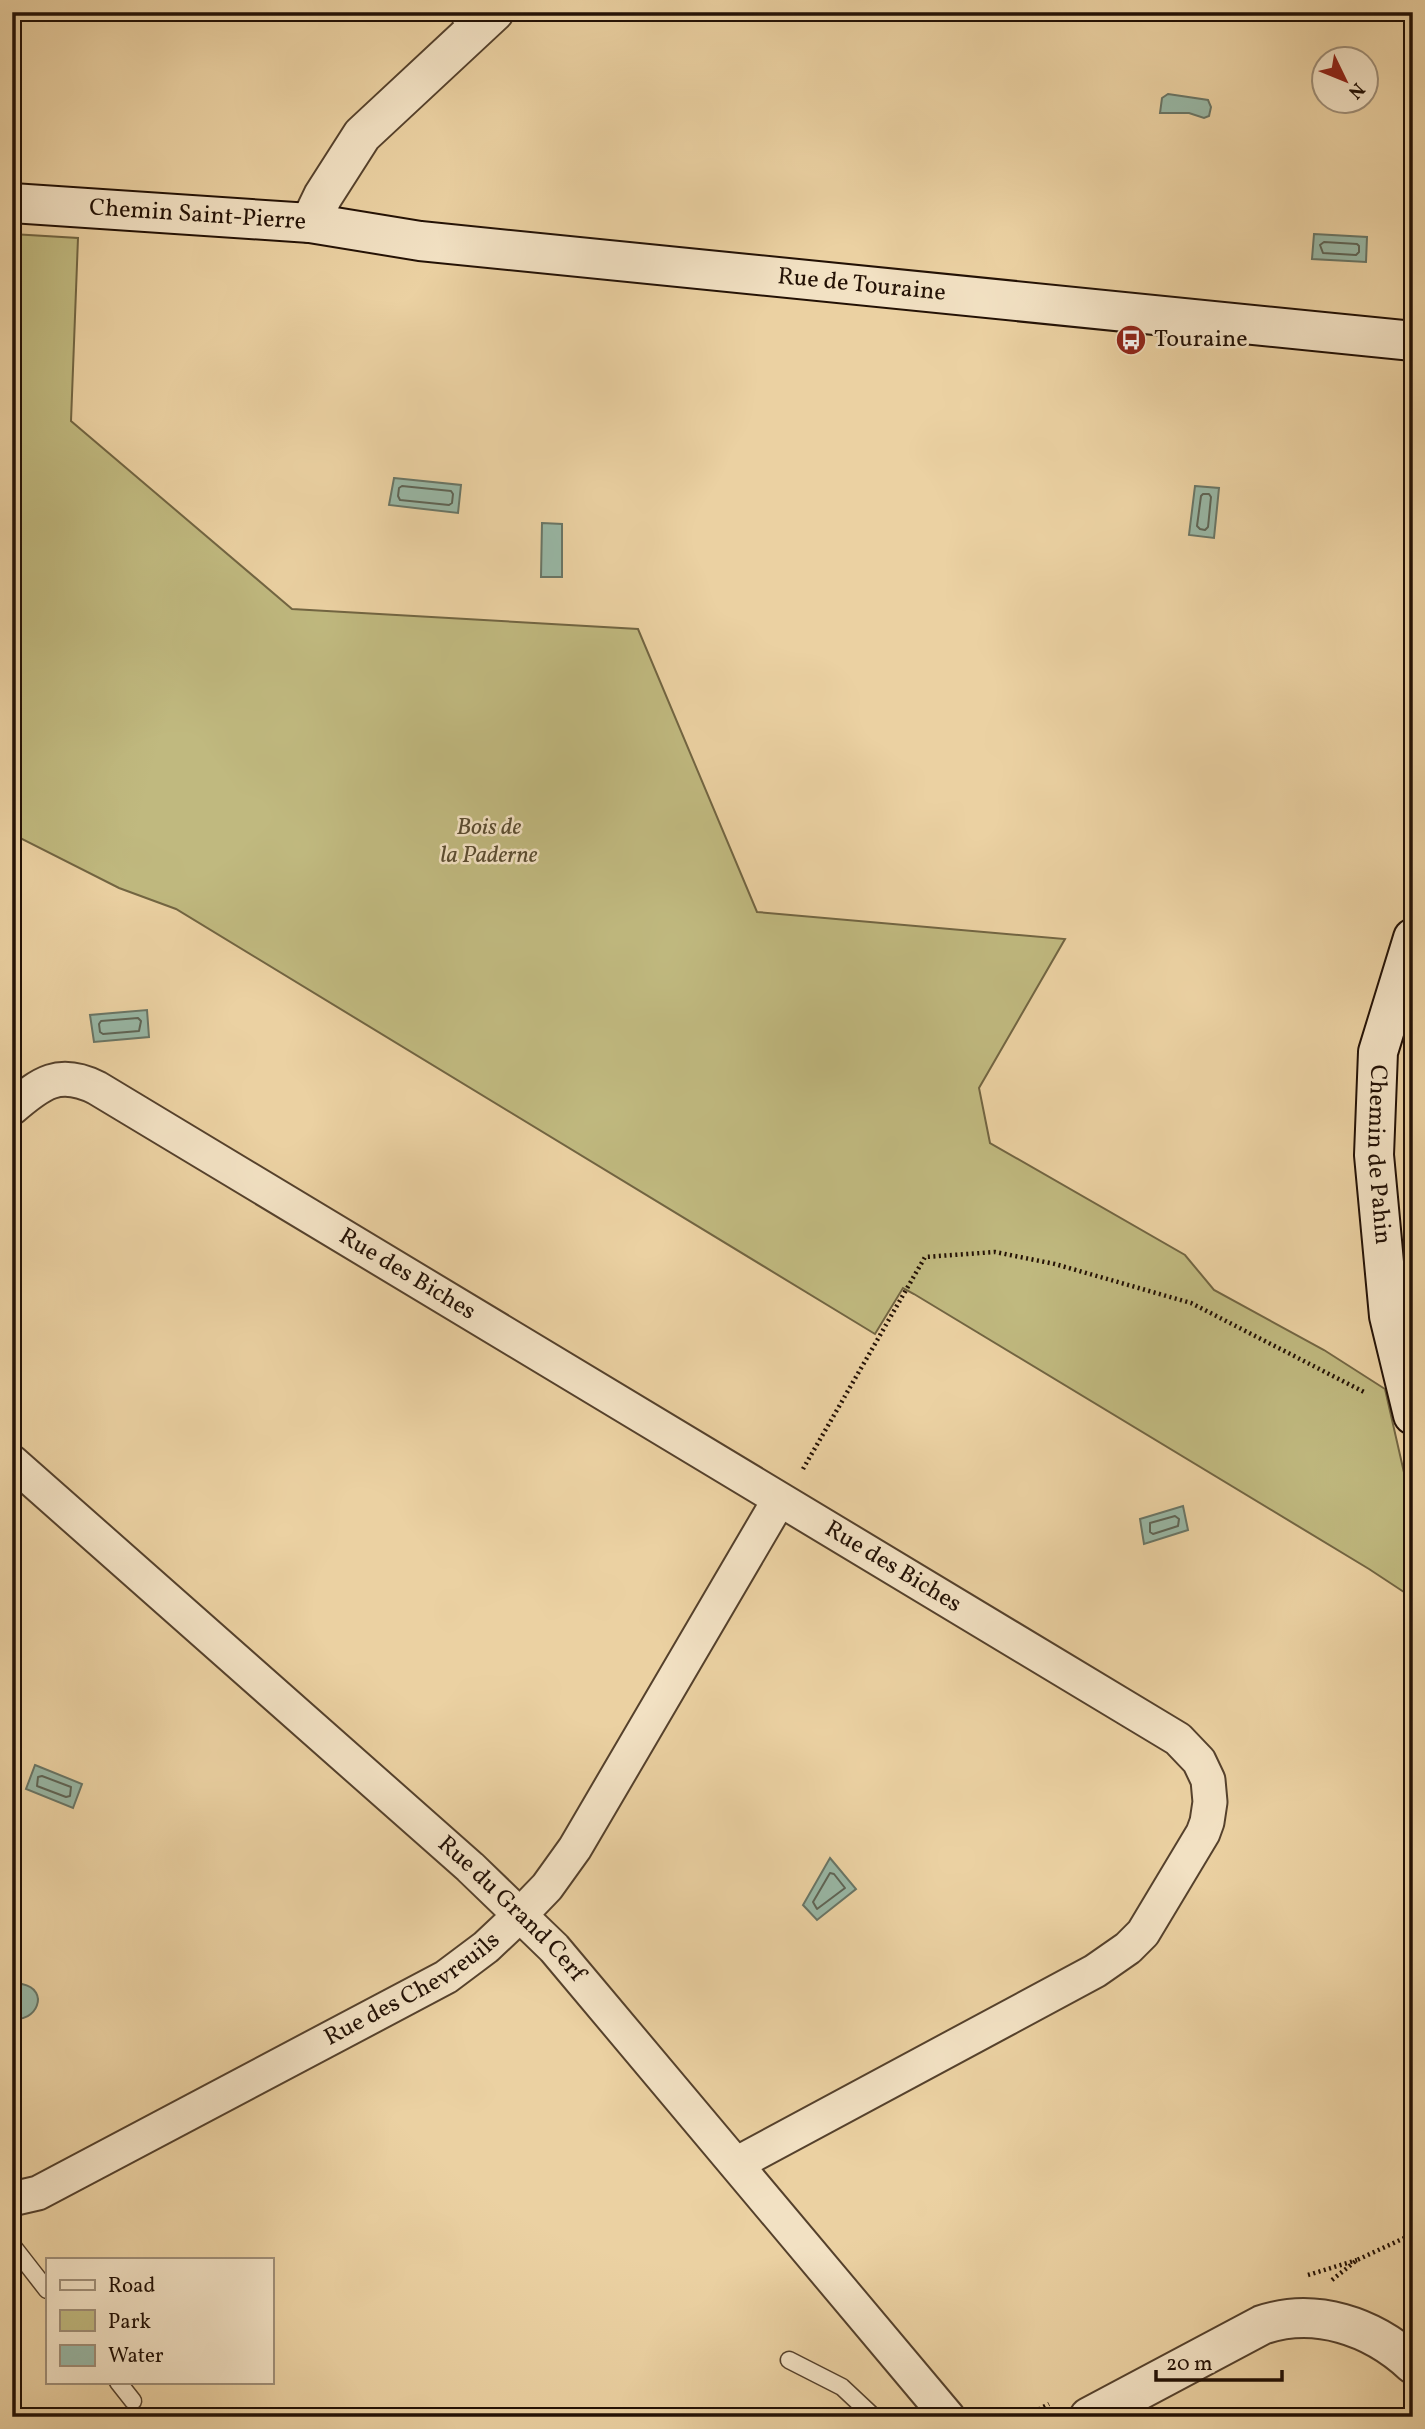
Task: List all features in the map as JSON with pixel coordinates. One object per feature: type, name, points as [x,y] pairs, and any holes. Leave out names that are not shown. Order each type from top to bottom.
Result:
[{"type":"main road","name":"Chemin Saint-Pierre","points":[[12,203],[310,223],[323,196],[362,135],[473,19]]},
{"type":"main road","name":"Rue de Touraine","points":[[310,223],[420,241],[1413,341]]},
{"type":"main road","name":"Chemin de Pahin","points":[[1413,938],[1378,1052],[1374,1155],[1389,1316],[1413,1415]]},
{"type":"main road","points":[[1089,2417],[1262,2325],[1277,2320],[1306,2318],[1348,2325],[1389,2344],[1413,2364]]},
{"type":"street","name":"Rue des Biches","points":[[12,1108],[39,1087],[56,1079],[73,1078],[89,1084],[1178,1739],[1194,1755],[1208,1780],[1209,1812],[1203,1833],[1143,1933],[1113,1960],[736,2164]]},
{"type":"street","name":"Rue du Grand Cerf","points":[[12,1462],[460,1857],[554,1948],[948,2417]]},
{"type":"street","name":"Rue des Chevreuils","points":[[12,2199],[38,2193],[446,1976],[486,1947],[547,1887],[575,1848],[779,1500]]},
{"type":"lane","points":[[12,2245],[46,2289]]},
{"type":"lane","points":[[789,2360],[842,2387],[874,2417]]},
{"type":"lane","points":[[120,2384],[133,2401]]},
{"type":"path","points":[[779,1500],[797,1478],[925,1257],[995,1252],[1055,1264],[1191,1303],[1364,1393],[1376,1395]]},
{"type":"path","points":[[1357,2260],[1413,2234]]},
{"type":"green space","name":"Bois de la Paderne","points":[[12,234],[78,238],[71,421],[292,609],[638,629],[757,912],[1065,939],[979,1088],[990,1143],[1185,1255],[1214,1290],[1324,1350],[1385,1389],[1413,1512],[1413,1598],[903,1288],[875,1334],[176,909],[119,888],[12,834]]},
{"type":"water","points":[[1168,94],[1208,100],[1211,107],[1209,116],[1204,118],[1189,113],[1160,113],[1162,98]]},
{"type":"water","points":[[1314,234],[1367,237],[1366,262],[1312,259]]},
{"type":"water","points":[[394,478],[461,485],[458,513],[389,505]]},
{"type":"water","points":[[1195,486],[1219,488],[1214,538],[1189,535]]},
{"type":"water","points":[[542,523],[562,524],[562,577],[541,577]]},
{"type":"water","points":[[147,1010],[149,1037],[94,1042],[90,1015]]},
{"type":"water","points":[[1183,1506],[1188,1530],[1144,1544],[1140,1519]]},
{"type":"water","points":[[35,1765],[82,1784],[73,1808],[26,1789]]},
{"type":"water","points":[[830,1858],[856,1889],[817,1920],[803,1905]]},
{"type":"water","points":[[22,1984],[31,1987],[36,1993],[37,2006],[28,2016],[21,2019],[12,2018],[12,1992]]},
{"type":"place","name":"Touraine","points":[[1131,340]]}]
